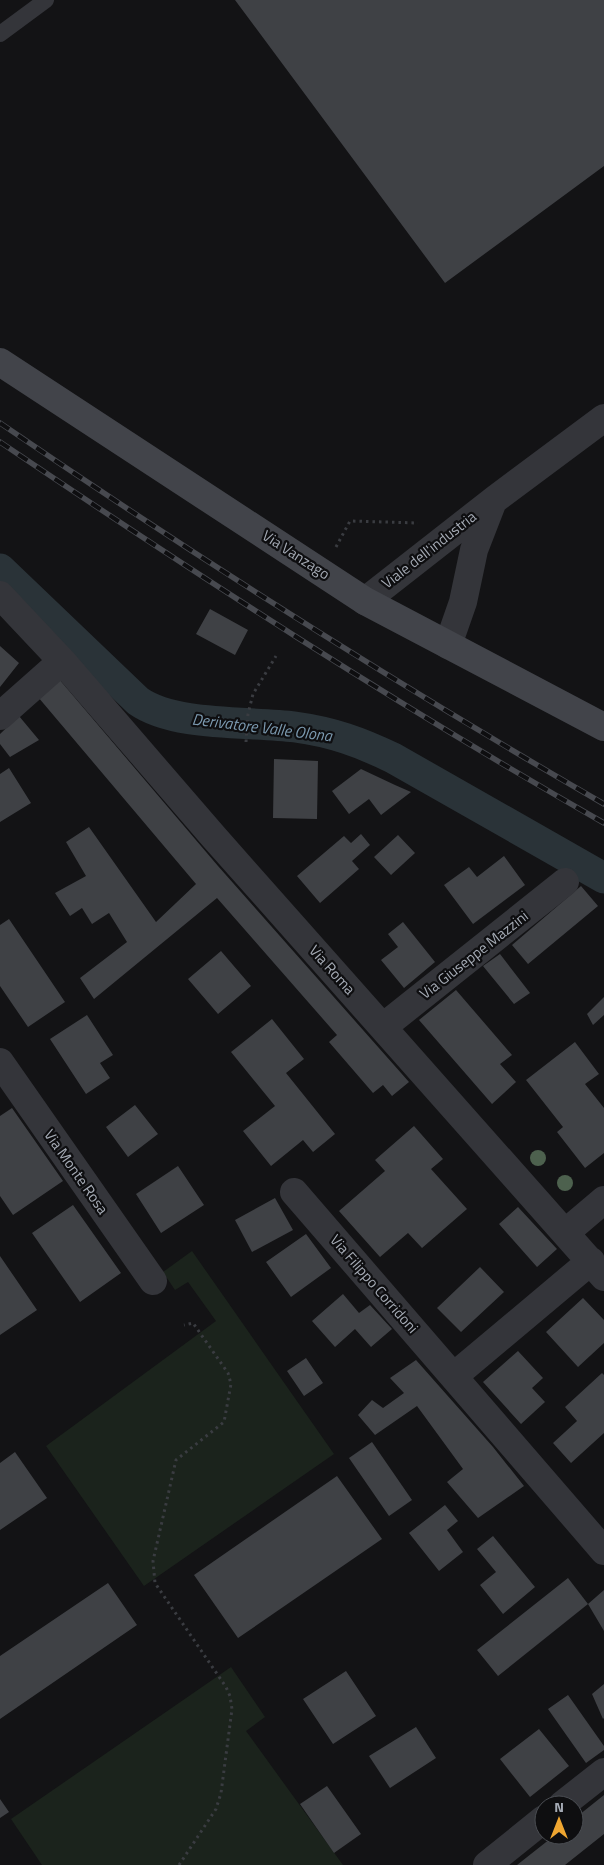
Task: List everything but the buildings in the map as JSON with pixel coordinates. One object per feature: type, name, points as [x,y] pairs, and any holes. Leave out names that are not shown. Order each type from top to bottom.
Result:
[{"type":"street","name":"Via Vanzago","points":[[5,363],[365,601],[604,727]]},
{"type":"street","name":"Viale dell'industria","points":[[365,601],[494,500],[604,418]]},
{"type":"street","name":"Viale dell'industria","points":[[448,645],[463,602],[474,550],[494,500]]},
{"type":"street","name":"Via Roma","points":[[0,595],[62,661],[213,836],[597,1269]]},
{"type":"street","points":[[0,716],[62,661]]},
{"type":"street","name":"Via Giuseppe Mazzini","points":[[383,1027],[565,882]]},
{"type":"street","name":"Via Monte Rosa","points":[[0,1062],[153,1281]]},
{"type":"street","name":"Via Filippo Corridoni","points":[[294,1192],[604,1550]]},
{"type":"street","points":[[565,1233],[604,1200]]},
{"type":"street","points":[[454,1376],[597,1269]]},
{"type":"street","points":[[575,1795],[604,1772]]},
{"type":"street","points":[[487,1865],[534,1828]]},
{"type":"lane","points":[[0,34],[46,0]]},
{"type":"path","points":[[336,547],[350,521],[404,523]]},
{"type":"path","points":[[246,742],[248,714],[253,694],[276,656]]},
{"type":"path","points":[[179,1865],[216,1809],[221,1793],[232,1709],[230,1696],[226,1688],[155,1583],[153,1574],[153,1562],[176,1460],[224,1422],[231,1384],[228,1373],[193,1323],[184,1325]]},
{"type":"shaded area","points":[[192,1251],[334,1454],[144,1586],[46,1446],[216,1321],[188,1282],[175,1290],[163,1272]]},
{"type":"shaded area","points":[[231,1667],[265,1717],[246,1731],[343,1865],[42,1865],[11,1819]]},
{"type":"waterway","name":"Derivatore Valle Olona","points":[[0,569],[138,701],[153,709],[172,715],[213,722],[277,725],[308,729],[357,742],[393,758],[604,878]]},
{"type":"railway","points":[[0,423],[298,619],[450,713],[604,804]]},
{"type":"railway","points":[[0,442],[148,541],[374,686],[604,823]]}]
